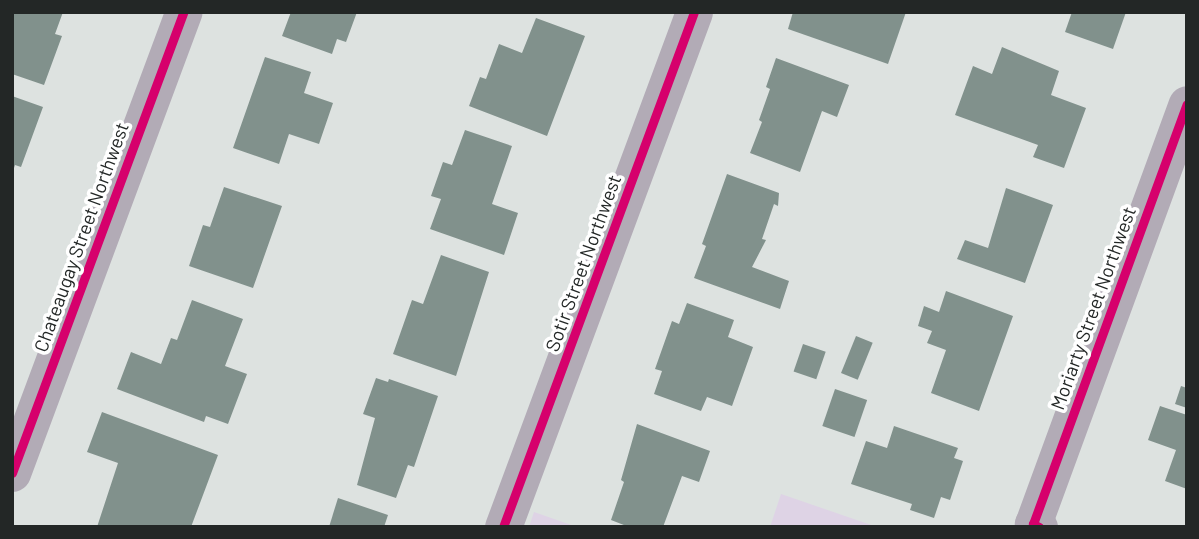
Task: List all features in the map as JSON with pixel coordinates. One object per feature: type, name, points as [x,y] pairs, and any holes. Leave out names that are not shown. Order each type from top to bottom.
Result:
[{"type":"street","name":"Chateaugay Street Northwest","points":[[12,474],[183,12]]},
{"type":"street","name":"Sotir Street Northwest","points":[[503,527],[694,12]]},
{"type":"street","name":"Moriarty Street Northwest","points":[[1036,525],[1187,104]]},
{"type":"shaded area","points":[[781,494],[877,527],[770,527]]},
{"type":"shaded area","points":[[534,512],[577,527],[529,527]]},
{"type":"building","points":[[12,12],[63,12],[55,34],[62,36],[44,85],[12,74]]},
{"type":"building","points":[[291,12],[357,12],[346,42],[337,39],[332,54],[282,36]]},
{"type":"building","points":[[793,12],[906,12],[888,64],[788,29]]},
{"type":"building","points":[[1072,12],[1126,12],[1113,49],[1065,32]]},
{"type":"building","points":[[536,18],[585,36],[547,136],[469,106],[480,77],[486,79],[499,44],[522,53]]},
{"type":"building","points":[[1002,47],[1059,71],[1051,95],[1086,108],[1064,168],[1033,157],[1038,145],[955,115],[973,66],[992,74]]},
{"type":"building","points":[[265,57],[311,72],[304,93],[333,103],[319,144],[289,134],[279,164],[233,148]]},
{"type":"building","points":[[776,58],[849,85],[837,117],[822,111],[800,172],[750,153],[762,122],[759,120],[770,89],[766,87]]},
{"type":"building","points":[[12,96],[43,107],[21,167],[15,165],[13,171]]},
{"type":"building","points":[[465,130],[512,146],[492,204],[518,213],[504,255],[430,229],[441,199],[431,196],[443,162],[452,165]]},
{"type":"building","points":[[727,174],[779,193],[778,206],[774,204],[762,239],[766,240],[752,267],[789,281],[780,309],[694,278],[706,246],[702,244]]},
{"type":"building","points":[[224,187],[282,206],[253,288],[189,266],[203,225],[210,227]]},
{"type":"building","points":[[1006,188],[1053,205],[1025,283],[957,259],[965,240],[988,248]]},
{"type":"building","points":[[441,255],[489,272],[456,376],[393,354],[412,300],[423,304]]},
{"type":"building","points":[[946,291],[1013,316],[979,411],[931,393],[946,350],[927,343],[932,331],[918,326],[924,306],[939,312]]},
{"type":"building","points":[[192,300],[243,319],[225,366],[247,374],[228,424],[206,416],[204,422],[117,389],[131,352],[161,364],[171,338],[177,340]]},
{"type":"building","points":[[687,303],[734,320],[728,337],[753,347],[732,406],[707,397],[701,411],[654,394],[662,371],[655,369],[672,321],[679,324]]},
{"type":"building","points":[[856,336],[873,343],[858,380],[841,373]]},
{"type":"building","points":[[803,344],[826,352],[816,379],[794,371]]},
{"type":"building","points":[[376,378],[388,382],[389,379],[438,396],[414,467],[408,465],[396,498],[357,485],[375,418],[363,414]]},
{"type":"building","points":[[1181,386],[1187,388],[1187,408],[1175,404]]},
{"type":"building","points":[[835,389],[867,400],[854,437],[822,426]]},
{"type":"building","points":[[1160,406],[1187,415],[1187,489],[1165,481],[1176,450],[1148,440]]},
{"type":"building","points":[[102,412],[218,455],[191,527],[97,527],[118,463],[87,452]]},
{"type":"building","points":[[637,424],[710,451],[699,482],[682,476],[663,527],[629,527],[611,520],[624,482],[621,480]]},
{"type":"building","points":[[894,426],[958,448],[954,458],[963,461],[950,500],[941,497],[934,518],[910,510],[912,504],[851,484],[866,441],[887,448]]},
{"type":"building","points":[[338,498],[388,515],[384,527],[329,527]]},
{"type":"cycle path","points":[[12,473],[183,12]]},
{"type":"cycle path","points":[[503,527],[694,12]]},
{"type":"cycle path","points":[[1039,527],[1033,524],[1187,104]]}]
